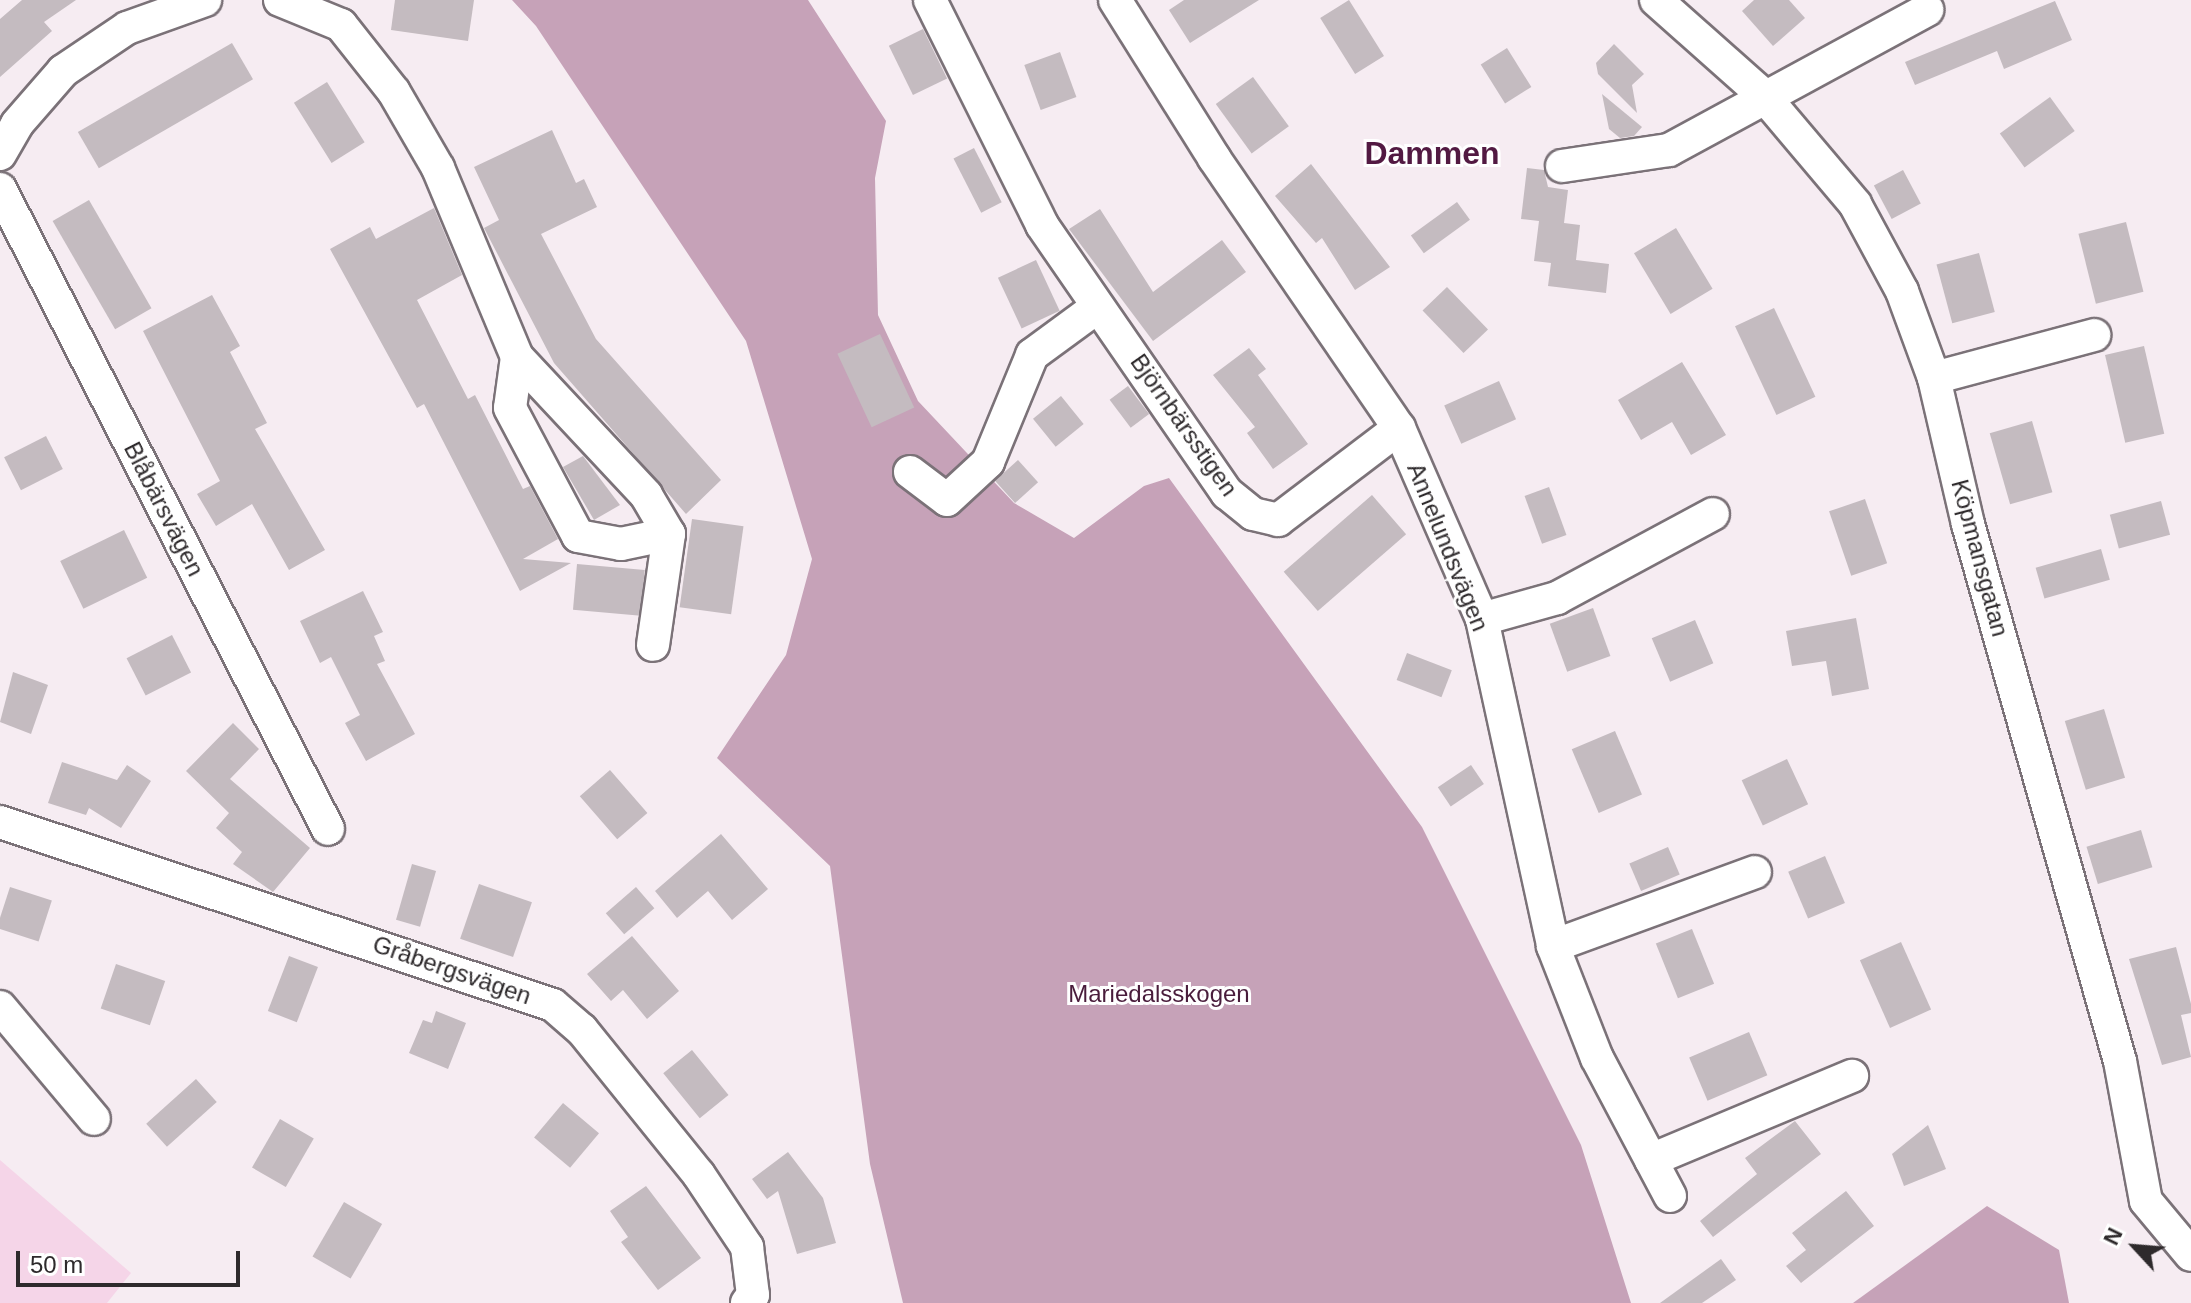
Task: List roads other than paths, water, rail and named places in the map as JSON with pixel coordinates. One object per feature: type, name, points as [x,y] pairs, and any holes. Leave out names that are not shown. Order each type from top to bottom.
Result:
[{"type":"street","points":[[0,154],[63,71],[127,28],[205,0]]},
{"type":"street","points":[[280,0],[341,25],[394,92],[438,168],[517,357],[646,495],[669,534],[653,645]]},
{"type":"street","name":"Björnbärsstigen","points":[[930,0],[1042,225],[1096,308],[1227,493],[1253,514],[1278,520],[1399,428]]},
{"type":"street","name":"Annelundsvägen","points":[[1115,0],[1214,158],[1399,428],[1482,619],[1553,946],[1597,1058],[1670,1196]]},
{"type":"street","name":"Köpmansgatan","points":[[1656,0],[1763,95],[1855,204],[1902,291],[1934,378],[1968,524],[2120,1061],[2146,1201],[2191,1255]]},
{"type":"street","points":[[1562,166],[1669,150],[1919,8]]},
{"type":"street","name":"Blåbärsvägen","points":[[0,189],[328,829]]},
{"type":"street","points":[[910,472],[947,500],[988,462],[1032,355],[1096,308]]},
{"type":"street","points":[[1934,378],[2094,335]]},
{"type":"street","points":[[517,357],[510,408],[578,536],[621,544],[669,534]]},
{"type":"street","points":[[1482,619],[1557,598],[1713,514]]},
{"type":"street","name":"Gråbergsvägen","points":[[0,822],[553,1005],[582,1030],[699,1175],[747,1247],[753,1295],[747,1303]]},
{"type":"street","points":[[1553,946],[1755,872]]},
{"type":"street","points":[[0,1007],[94,1119]]},
{"type":"street","points":[[1651,1160],[1852,1076]]},
{"type":"district","name":"Dammen","points":[[1432,153]]},
{"type":"park label","name":"Mariedalsskogen","points":[[1159,994]]}]
